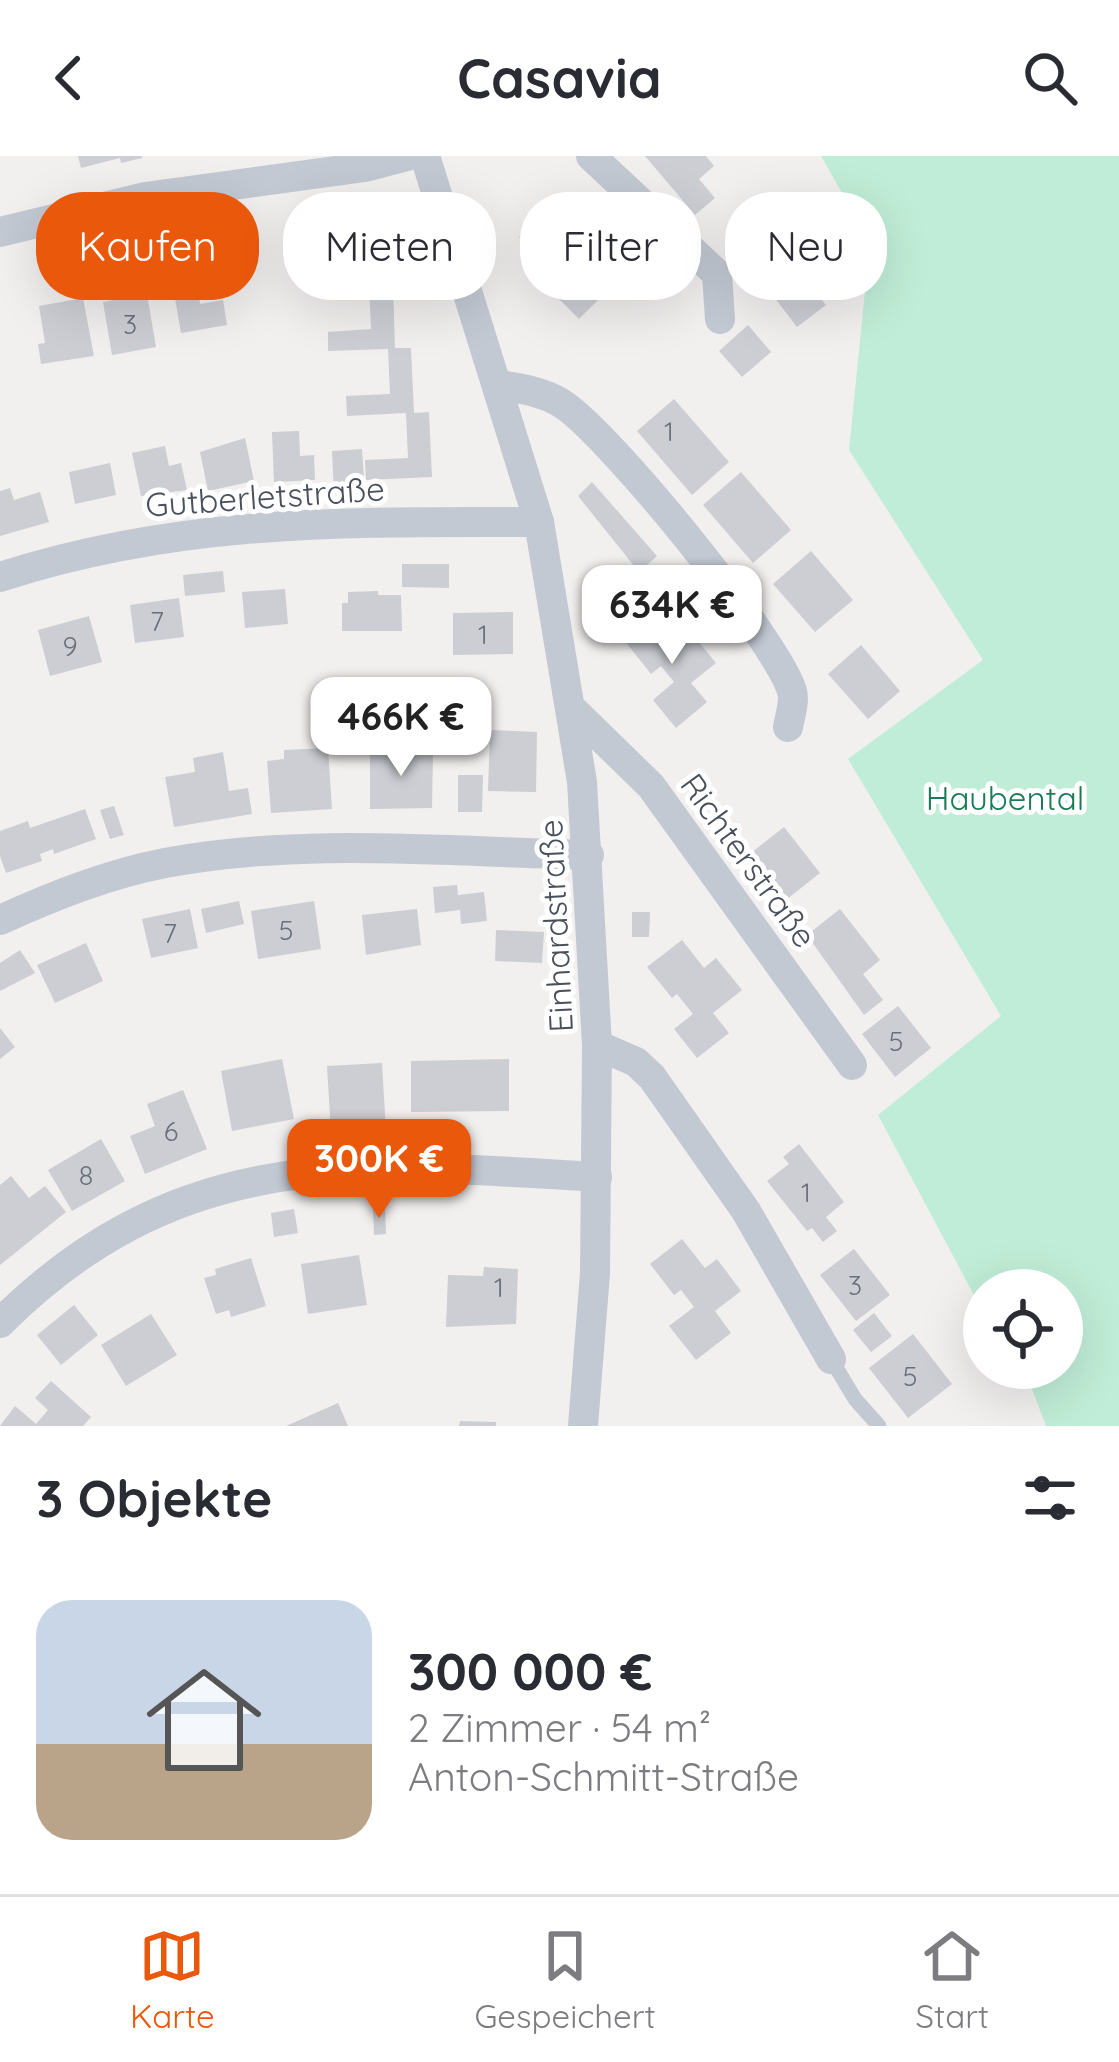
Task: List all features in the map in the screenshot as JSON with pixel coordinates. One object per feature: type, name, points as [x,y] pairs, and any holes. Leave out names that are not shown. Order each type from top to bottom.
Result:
[{"type":"street","points":[[0,232],[146,197],[364,167],[407,156]]},
{"type":"street","name":"Einhardstraße","points":[[425,156],[539,522],[572,709],[589,855],[597,1045],[595,1273],[583,1426]]},
{"type":"street","points":[[591,156],[717,274],[720,319]]},
{"type":"street","points":[[500,385],[536,391],[564,405],[616,456],[773,653],[794,695],[788,727]]},
{"type":"street","name":"Gutberletstraße","points":[[0,577],[111,544],[215,530],[316,523],[539,522]]},
{"type":"street","name":"Richterstraße","points":[[572,709],[651,786],[852,1065]]},
{"type":"street","points":[[0,920],[61,892],[195,859],[329,849],[589,855]]},
{"type":"street","points":[[597,1045],[636,1062],[652,1077],[746,1211],[831,1359]]},
{"type":"street","points":[[0,1323],[74,1261],[147,1217],[250,1180],[323,1170],[396,1169],[597,1177]]},
{"type":"lane","points":[[831,1359],[879,1426]]},
{"type":"green space","name":"Haubental","points":[[821,156],[1119,156],[1119,1426],[1046,1426],[1032,1389],[1083,1389],[1083,1269],[963,1269],[963,1275],[878,1115],[1001,1016],[848,759],[983,660],[849,450],[864,300],[887,300],[887,192],[842,192]]},
{"type":"building","points":[[78,156],[142,156],[142,158],[81,168]]},
{"type":"building","points":[[645,156],[706,156],[714,166],[699,179],[715,198],[701,210],[701,192],[676,192]]},
{"type":"building","points":[[83,300],[94,356],[41,364],[38,344],[45,343],[39,306]]},
{"type":"building","points":[[148,300],[156,347],[112,355],[103,302]]},
{"type":"building","points":[[175,300],[199,300],[200,304],[223,300],[227,325],[181,333]]},
{"type":"building","points":[[370,300],[394,300],[395,348],[411,348],[414,413],[429,412],[432,477],[366,480],[365,460],[408,458],[406,413],[347,416],[346,396],[390,394],[388,349],[328,351],[328,332],[371,329]]},
{"type":"building","points":[[560,300],[598,300],[579,319]]},
{"type":"building","points":[[776,300],[822,300],[826,305],[797,327]]},
{"type":"building","points":[[748,325],[771,352],[742,377],[719,351]]},
{"type":"building","points":[[674,399],[729,462],[692,495],[637,431]]},
{"type":"building","points":[[299,431],[300,456],[314,455],[315,480],[274,482],[272,432]]},
{"type":"building","points":[[245,438],[254,481],[208,491],[200,452]]},
{"type":"building","points":[[165,446],[169,466],[181,463],[187,490],[141,496],[132,453]]},
{"type":"building","points":[[362,449],[365,493],[334,494],[332,451]]},
{"type":"building","points":[[110,463],[116,495],[75,504],[69,472]]},
{"type":"building","points":[[741,472],[791,530],[753,563],[703,505]]},
{"type":"building","points":[[592,482],[657,556],[639,572],[578,496]]},
{"type":"building","points":[[10,488],[14,500],[40,492],[49,522],[0,536],[0,491]]},
{"type":"building","points":[[811,551],[853,600],[815,632],[773,584]]},
{"type":"building","points":[[402,564],[449,564],[449,588],[402,587]]},
{"type":"building","points":[[223,571],[225,592],[185,596],[183,575]]},
{"type":"building","points":[[285,589],[288,624],[245,628],[242,592]]},
{"type":"building","points":[[378,591],[378,595],[401,595],[402,631],[342,631],[342,603],[348,603],[348,592]]},
{"type":"building","points":[[179,598],[184,637],[135,643],[130,605]]},
{"type":"building","points":[[513,612],[513,654],[453,655],[453,613]]},
{"type":"building","points":[[656,613],[681,643],[692,634],[716,663],[691,683],[707,702],[676,728],[653,700],[674,682],[661,666],[651,674],[624,640]]},
{"type":"building","points":[[89,616],[102,662],[50,676],[38,630]]},
{"type":"building","points":[[861,645],[900,691],[868,719],[828,674]]},
{"type":"building","points":[[490,730],[537,732],[536,792],[488,791]]},
{"type":"building","points":[[328,748],[332,809],[271,813],[267,761],[284,759],[284,750]]},
{"type":"building","points":[[370,750],[433,750],[432,808],[370,809]]},
{"type":"building","points":[[223,752],[229,791],[248,788],[252,814],[174,827],[165,777],[195,772],[193,758]]},
{"type":"building","points":[[458,775],[483,775],[482,812],[458,812]]},
{"type":"building","points":[[114,806],[124,835],[110,839],[100,810]]},
{"type":"building","points":[[85,809],[96,839],[54,854],[53,849],[40,854],[42,861],[6,873],[0,831],[28,821],[30,828]]},
{"type":"building","points":[[784,827],[820,873],[782,903],[746,857]]},
{"type":"building","points":[[457,885],[458,895],[484,892],[487,921],[461,924],[460,910],[435,913],[433,887]]},
{"type":"building","points":[[239,901],[244,924],[206,933],[201,909]]},
{"type":"building","points":[[314,901],[321,949],[258,959],[251,911]]},
{"type":"building","points":[[190,909],[198,948],[151,958],[142,919]]},
{"type":"building","points":[[417,909],[421,945],[366,955],[362,915]]},
{"type":"building","points":[[840,909],[880,960],[863,974],[883,1000],[864,1015],[807,935]]},
{"type":"building","points":[[632,912],[650,912],[649,937],[632,937]]},
{"type":"building","points":[[496,930],[544,932],[542,963],[495,961]]},
{"type":"building","points":[[682,940],[704,968],[716,958],[742,990],[713,1013],[729,1033],[697,1058],[674,1029],[693,1014],[677,994],[672,998],[647,967]]},
{"type":"building","points":[[86,943],[103,981],[55,1003],[37,965]]},
{"type":"building","points":[[20,950],[35,973],[0,991],[0,963]]},
{"type":"building","points":[[898,1006],[931,1048],[895,1077],[862,1034]]},
{"type":"building","points":[[0,1028],[15,1047],[0,1059]]},
{"type":"building","points":[[282,1059],[294,1119],[232,1131],[221,1071]]},
{"type":"building","points":[[509,1059],[509,1111],[411,1112],[411,1061]]},
{"type":"building","points":[[382,1063],[386,1131],[331,1133],[327,1066]]},
{"type":"building","points":[[183,1090],[207,1149],[145,1174],[130,1136],[155,1126],[147,1104]]},
{"type":"building","points":[[101,1139],[125,1181],[72,1211],[48,1170]]},
{"type":"building","points":[[799,1144],[844,1202],[826,1217],[837,1231],[823,1242],[812,1228],[807,1231],[767,1181],[789,1164],[783,1157]]},
{"type":"building","points":[[11,1176],[29,1198],[45,1186],[66,1212],[0,1265],[0,1185]]},
{"type":"building","points":[[373,1206],[385,1207],[386,1234],[374,1235]]},
{"type":"building","points":[[294,1209],[298,1233],[274,1237],[271,1213]]},
{"type":"building","points":[[682,1239],[705,1268],[717,1259],[741,1291],[715,1311],[731,1333],[696,1360],[669,1326],[694,1307],[681,1290],[674,1295],[650,1264]]},
{"type":"building","points":[[854,1249],[890,1295],[856,1321],[820,1275]]},
{"type":"building","points":[[359,1255],[367,1305],[308,1314],[301,1264]]},
{"type":"building","points":[[251,1258],[266,1306],[231,1317],[229,1310],[216,1314],[204,1278],[216,1275],[215,1269]]},
{"type":"building","points":[[484,1267],[518,1269],[516,1324],[446,1327],[448,1275],[483,1276]]},
{"type":"building","points":[[74,1305],[98,1335],[61,1365],[37,1335]]},
{"type":"building","points":[[874,1313],[892,1336],[871,1352],[853,1330]]},
{"type":"building","points":[[151,1314],[177,1355],[126,1386],[101,1345]]},
{"type":"building","points":[[913,1334],[952,1384],[908,1418],[869,1368]]},
{"type":"building","points":[[51,1381],[91,1417],[83,1426],[0,1426],[15,1406],[36,1424],[48,1410],[35,1398]]},
{"type":"building","points":[[338,1403],[348,1426],[286,1426]]},
{"type":"building","points":[[460,1421],[496,1422],[496,1426],[459,1426]]}]
